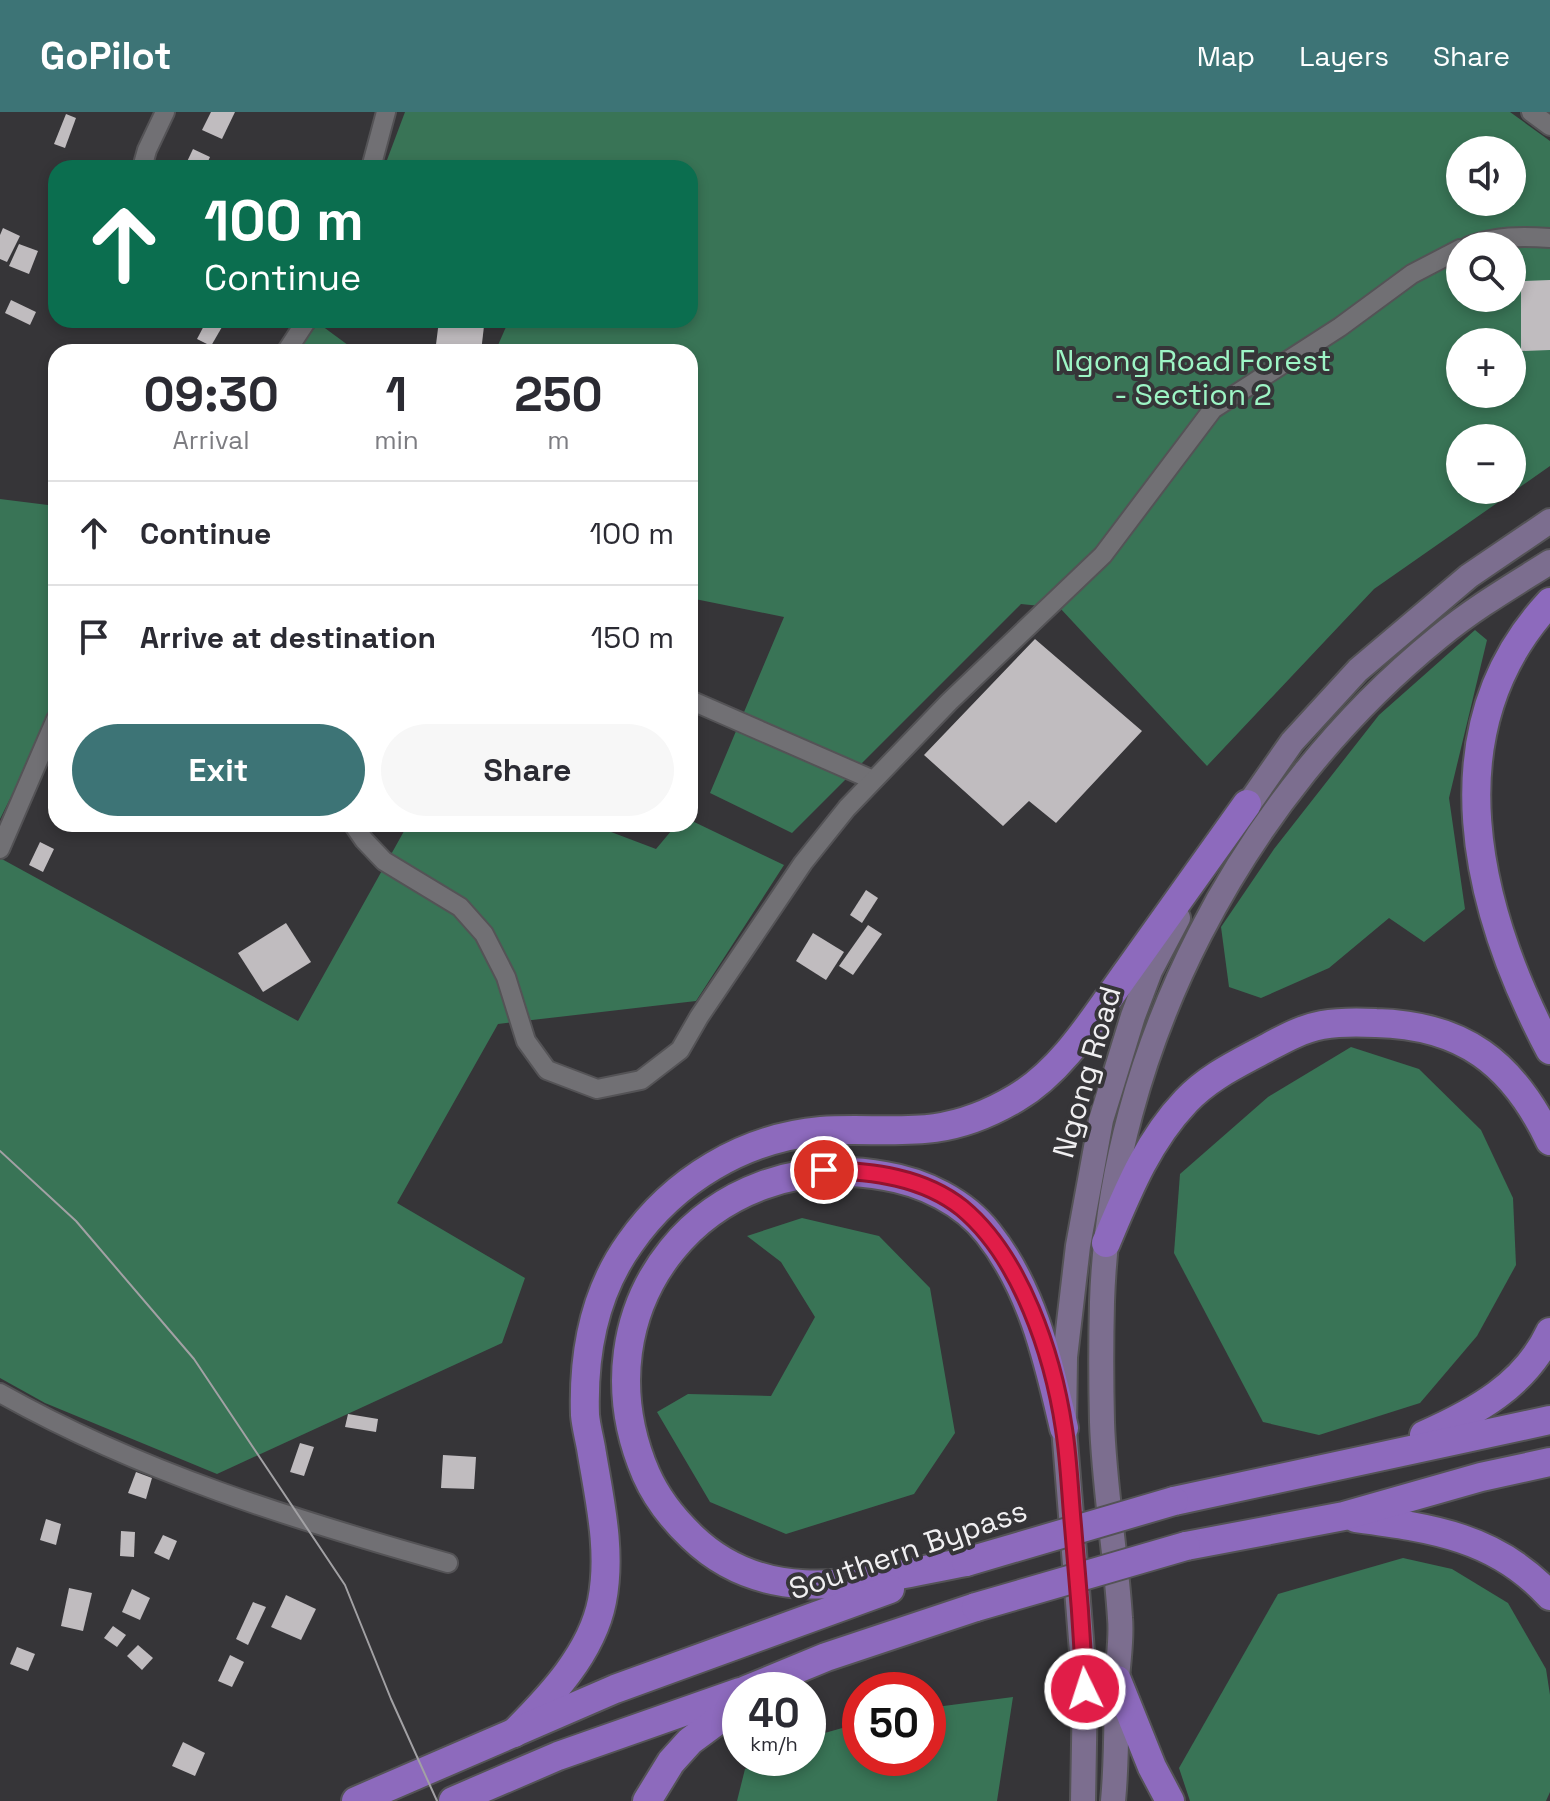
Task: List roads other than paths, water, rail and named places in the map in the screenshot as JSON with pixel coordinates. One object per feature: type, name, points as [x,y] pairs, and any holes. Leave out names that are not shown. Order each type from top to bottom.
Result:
[{"type":"highway","points":[[1550,602],[1506,661],[1489,703],[1478,761],[1476,815],[1485,880],[1503,949],[1550,1050]]},
{"type":"highway","points":[[514,1733],[545,1702],[585,1646],[602,1602],[605,1528],[585,1416],[592,1320],[608,1280],[629,1244],[650,1217],[688,1181],[723,1160],[755,1146],[817,1132],[934,1128],[983,1116],[1019,1097],[1047,1075],[1080,1037],[1247,804]]},
{"type":"highway","points":[[1106,1243],[1146,1153],[1184,1103],[1207,1081],[1232,1065],[1288,1036],[1321,1025],[1363,1022],[1422,1026],[1461,1040],[1517,1084],[1550,1141]]},
{"type":"highway","points":[[966,1562],[841,1585],[786,1584],[763,1579],[730,1565],[703,1548],[679,1525],[657,1499],[637,1453],[624,1387],[627,1351],[635,1318],[648,1285],[667,1256],[683,1236],[726,1202],[791,1175],[824,1170],[858,1171],[899,1178],[933,1190],[960,1207],[987,1231],[1007,1261],[1026,1296],[1042,1338],[1064,1428]]},
{"type":"highway","points":[[1376,1456],[1463,1417],[1502,1393],[1527,1367],[1550,1332]]},
{"type":"highway","name":"Southern Bypass","points":[[356,1801],[651,1675],[966,1562],[1174,1501],[1550,1420]]},
{"type":"highway","points":[[794,1672],[826,1657],[976,1607],[1186,1546],[1344,1516],[1481,1477],[1550,1462]]},
{"type":"highway","points":[[1344,1516],[1442,1532],[1478,1543],[1512,1562],[1550,1596]]},
{"type":"highway","points":[[1117,1680],[1152,1767],[1170,1801]]},
{"type":"highway","points":[[453,1801],[558,1756],[722,1698]]},
{"type":"highway","points":[[647,1801],[671,1762],[690,1741],[722,1717]]},
{"type":"main road","name":"Ngong Road","points":[[1083,1801],[1085,1689],[1064,1428],[1065,1357],[1082,1222],[1101,1120],[1133,1016],[1150,971],[1185,906],[1247,804],[1292,742],[1358,670],[1469,576],[1550,521]]},
{"type":"main road","name":"Ngong Road","points":[[1113,1801],[1121,1623],[1102,1423],[1102,1302],[1114,1184],[1146,1061],[1184,968],[1241,861],[1313,764],[1356,714],[1439,636],[1483,603],[1550,562]]},
{"type":"street","points":[[144,160],[165,112]]},
{"type":"street","points":[[373,160],[386,112]]},
{"type":"street","points":[[1531,112],[1550,126]]},
{"type":"street","points":[[1526,236],[1550,238]]},
{"type":"street","points":[[358,832],[384,861],[460,907],[484,934],[506,977],[526,1041],[547,1070],[597,1089],[641,1080],[680,1050],[803,863],[873,780],[949,702],[1103,555],[1213,409],[1340,327],[1412,274],[1446,256]]},
{"type":"street","points":[[698,703],[873,780]]},
{"type":"street","points":[[0,849],[48,738]]},
{"type":"street","points":[[0,1393],[84,1436],[205,1487],[448,1563]]},
{"type":"tram line","points":[[0,1151],[76,1221],[194,1359],[345,1585],[437,1801]]},
{"type":"park label","name":"Ngong Road Forest - Section 2","points":[[1193,378]]}]
